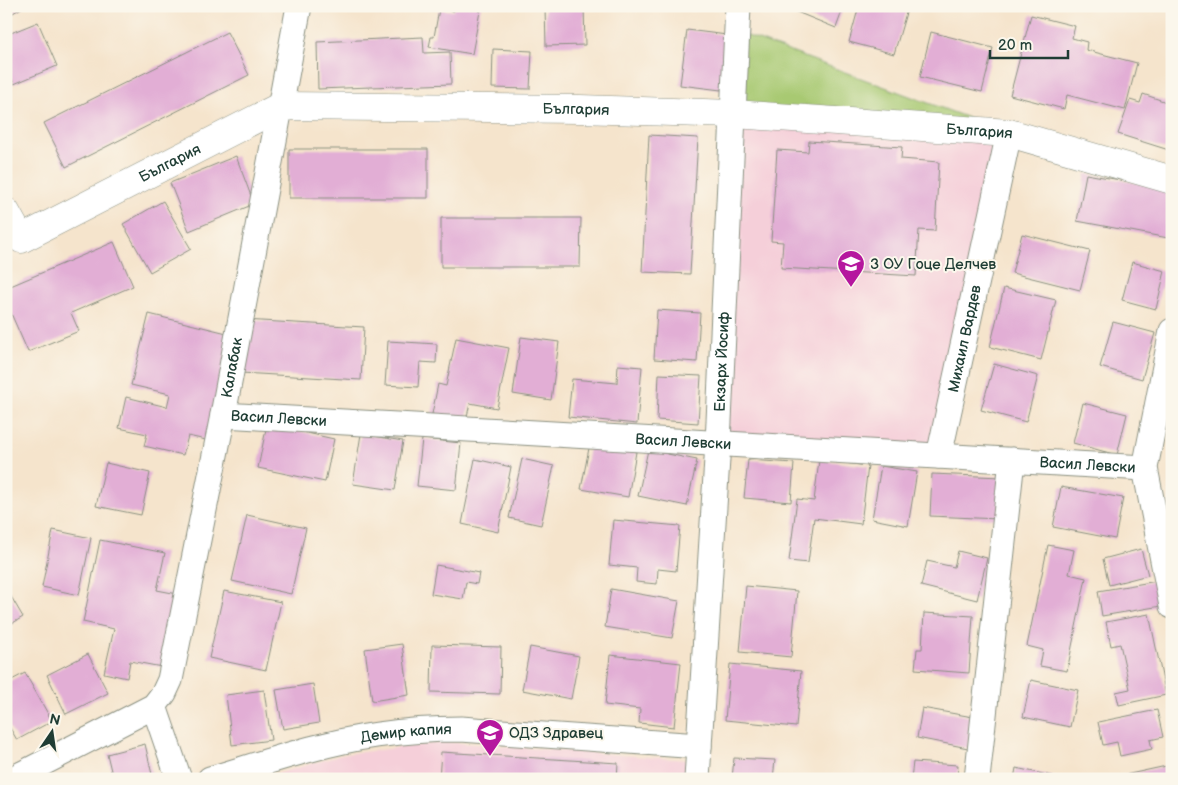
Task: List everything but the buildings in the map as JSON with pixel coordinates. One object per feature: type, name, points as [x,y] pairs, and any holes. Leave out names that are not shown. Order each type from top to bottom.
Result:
[{"type":"street","name":"Калабак","points":[[154,706],[164,693],[175,662],[299,6]]},
{"type":"street","name":"Екзарх Йосиф","points":[[697,779],[718,443],[738,6]]},
{"type":"street","name":"България","points":[[14,243],[281,106],[580,109],[734,114],[1009,133],[1172,180]]},
{"type":"street","name":"Михаил Вардев","points":[[939,456],[1009,133]]},
{"type":"street","points":[[6,212],[14,243]]},
{"type":"street","points":[[1172,331],[1145,468],[1172,606]]},
{"type":"street","name":"Васил Левски","points":[[223,415],[1145,468]]},
{"type":"street","points":[[977,779],[1012,460]]},
{"type":"street","points":[[12,779],[154,706],[179,779]]},
{"type":"street","name":"Демир капия","points":[[210,779],[330,745],[376,735],[425,730],[461,729],[699,746]]},
{"type":"shaded area","name":"3 ОУ Гоце Делчев","points":[[734,114],[1009,133],[939,456],[718,443]]},
{"type":"shaded area","name":"ОДЗ Здравец","points":[[447,742],[688,760],[687,779],[259,779],[345,754]]},
{"type":"green space","points":[[737,32],[1009,133],[734,114]]},
{"type":"place","name":"3 ОУ Гоце Делчев","points":[[851,288]]},
{"type":"place","name":"ОДЗ Здравец","points":[[490,757]]}]
